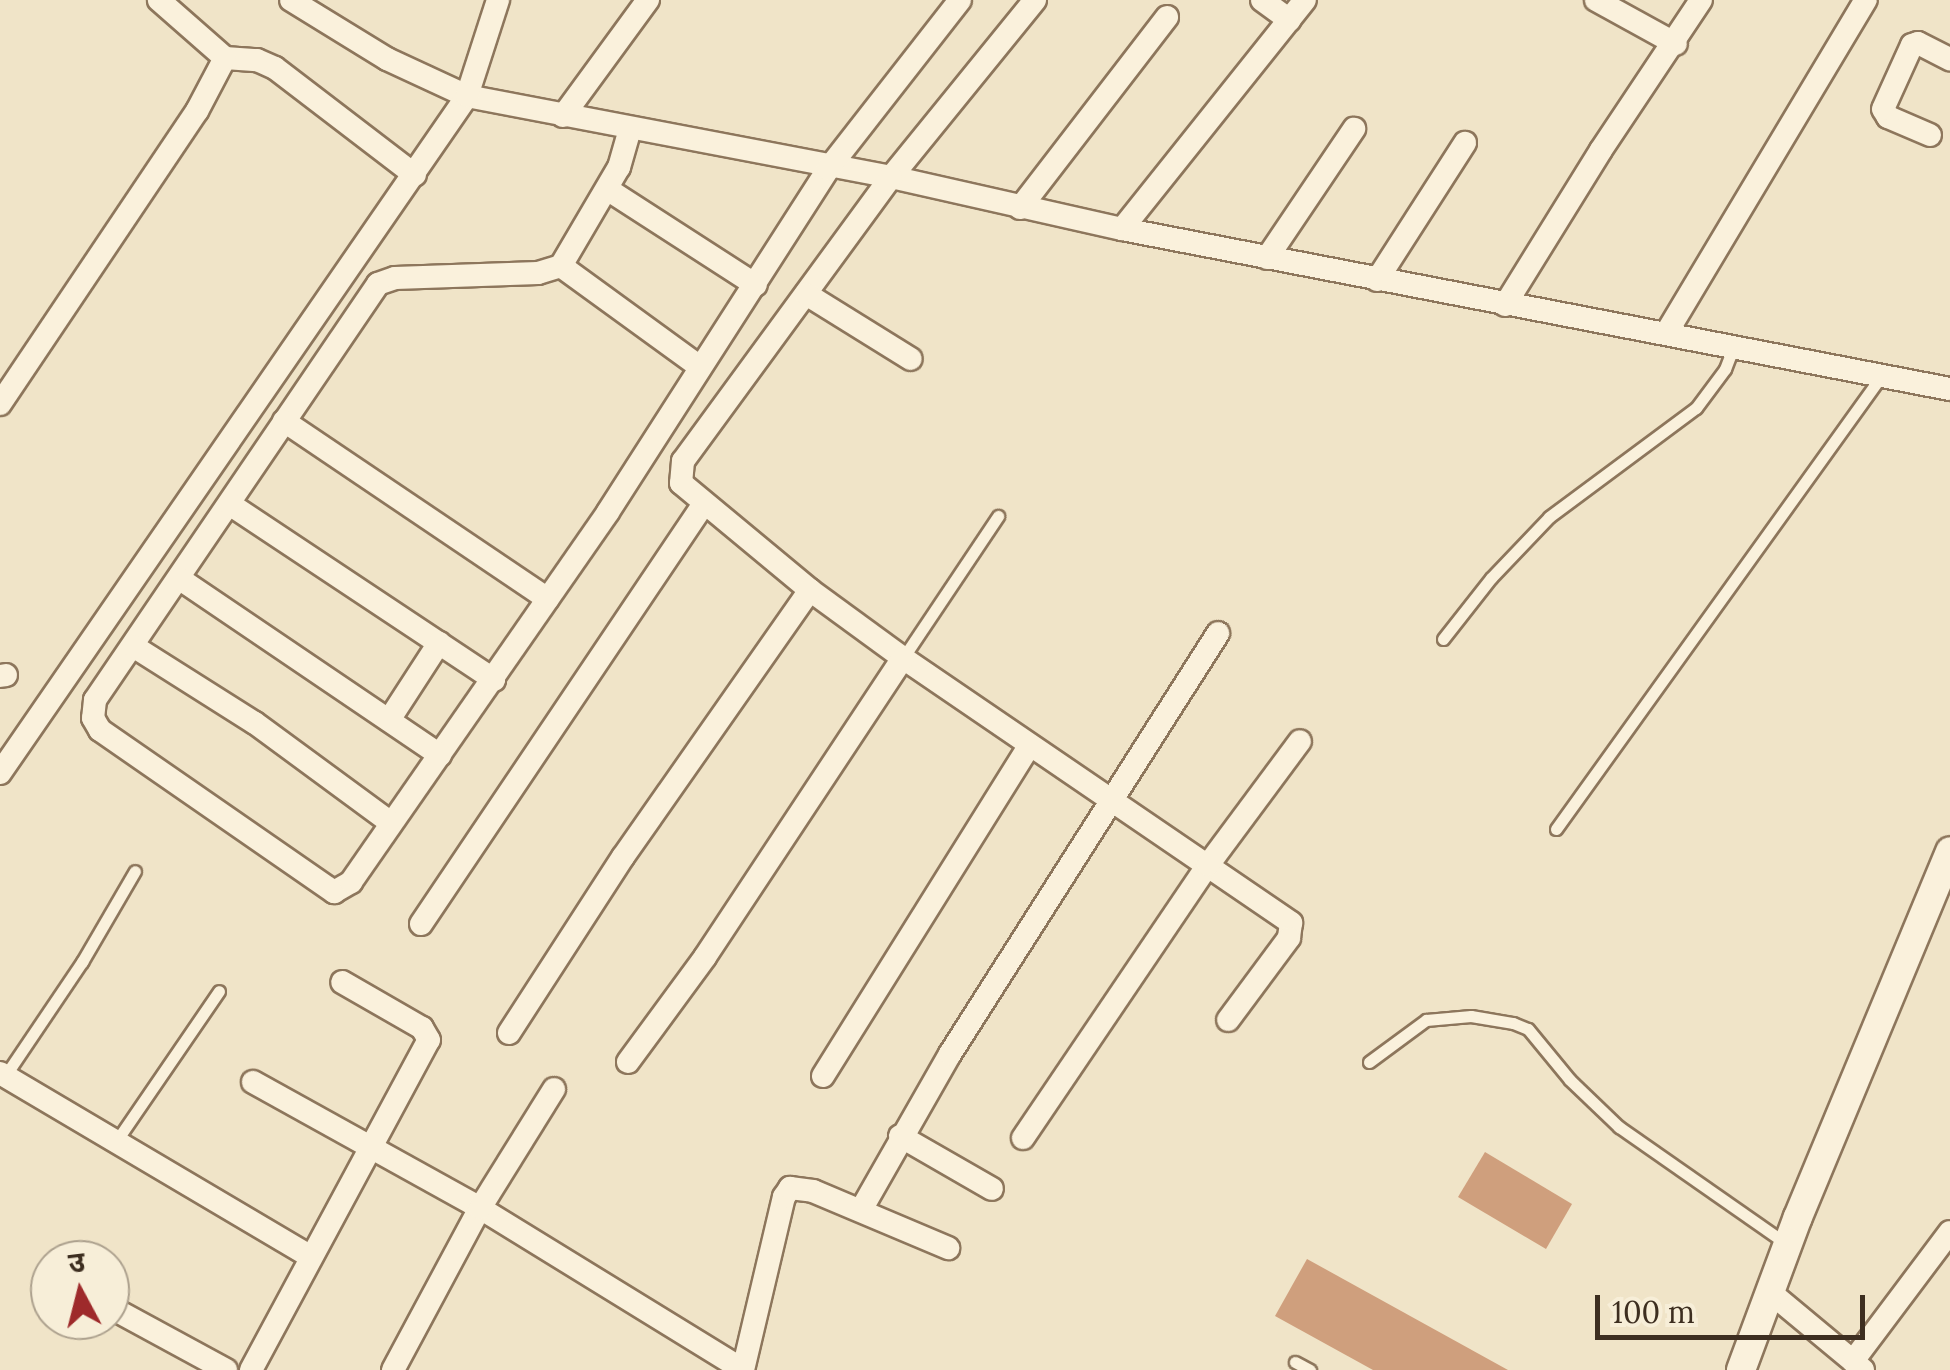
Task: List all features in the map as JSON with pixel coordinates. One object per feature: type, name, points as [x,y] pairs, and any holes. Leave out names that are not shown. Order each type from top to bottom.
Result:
[{"type":"street","points":[[158,0],[225,58],[258,60],[276,68],[416,175]]},
{"type":"street","points":[[291,0],[387,59],[467,96],[891,177],[1122,230],[1950,389]]},
{"type":"street","points":[[0,773],[467,96],[498,0]]},
{"type":"street","points":[[563,116],[648,0]]},
{"type":"street","points":[[630,129],[619,168],[561,266],[538,273],[384,280],[95,700],[95,725],[324,888],[343,890],[392,824],[494,680],[756,284],[828,168],[960,0]]},
{"type":"street","points":[[1035,0],[891,177],[684,461],[681,483],[810,590],[903,658],[1112,805],[1284,917],[1292,930],[1228,1020]]},
{"type":"street","points":[[1262,0],[1290,20]]},
{"type":"street","points":[[1122,230],[1305,0]]},
{"type":"street","points":[[1596,0],[1676,44]]},
{"type":"street","points":[[1505,305],[1600,150],[1676,44],[1701,0]]},
{"type":"street","points":[[1667,332],[1866,0]]},
{"type":"street","points":[[1020,208],[1167,17]]},
{"type":"street","points":[[1930,135],[1893,120],[1883,109],[1912,45],[1918,44],[1950,59]]},
{"type":"street","points":[[0,404],[198,112],[225,58]]},
{"type":"street","points":[[1268,258],[1354,129]]},
{"type":"street","points":[[1378,280],[1465,143]]},
{"type":"street","points":[[607,189],[756,284]]},
{"type":"street","points":[[561,266],[700,367]]},
{"type":"street","points":[[806,294],[911,359]]},
{"type":"street","points":[[284,421],[548,598]]},
{"type":"street","points":[[421,924],[703,505]]},
{"type":"street","points":[[231,506],[494,680]]},
{"type":"street","points":[[180,579],[440,754]]},
{"type":"street","points":[[509,1033],[623,857],[810,590]]},
{"type":"street","points":[[862,1210],[900,1136],[1218,633]]},
{"type":"street","points":[[389,720],[439,643]]},
{"type":"street","points":[[133,646],[254,723],[392,824]]},
{"type":"street","points":[[628,1062],[705,957],[903,658]]},
{"type":"street","points":[[1024,1138],[1208,864],[1300,741]]},
{"type":"street","points":[[823,1076],[1030,745]]},
{"type":"street","points":[[1741,1370],[1788,1245],[1950,850]]},
{"type":"street","points":[[251,1370],[368,1146],[429,1040],[422,1028],[342,982]]},
{"type":"street","points":[[3,1074],[310,1256]]},
{"type":"street","points":[[253,1082],[480,1208],[750,1367],[784,1197],[790,1188],[812,1191],[948,1248]]},
{"type":"street","points":[[393,1370],[480,1208],[554,1089]]},
{"type":"street","points":[[900,1136],[992,1189]]},
{"type":"street","points":[[1771,1293],[1858,1366],[1950,1232]]},
{"type":"street","points":[[130,1318],[226,1370]]},
{"type":"lane","points":[[1444,639],[1491,578],[1549,517],[1696,408],[1725,369],[1734,346]]},
{"type":"lane","points":[[1556,829],[1882,375]]},
{"type":"lane","points":[[903,658],[998,516]]},
{"type":"lane","points":[[3,1074],[82,962],[136,871]]},
{"type":"lane","points":[[115,1143],[218,991]]},
{"type":"lane","points":[[1369,1062],[1426,1020],[1492,1017],[1528,1029],[1570,1080],[1619,1127],[1788,1245]]},
{"type":"lane","points":[[1295,1362],[1310,1370]]},
{"type":"building","points":[[1485,1152],[1572,1204],[1546,1249],[1458,1197]]},
{"type":"building","points":[[1307,1259],[1508,1370],[1373,1370],[1275,1316]]}]
